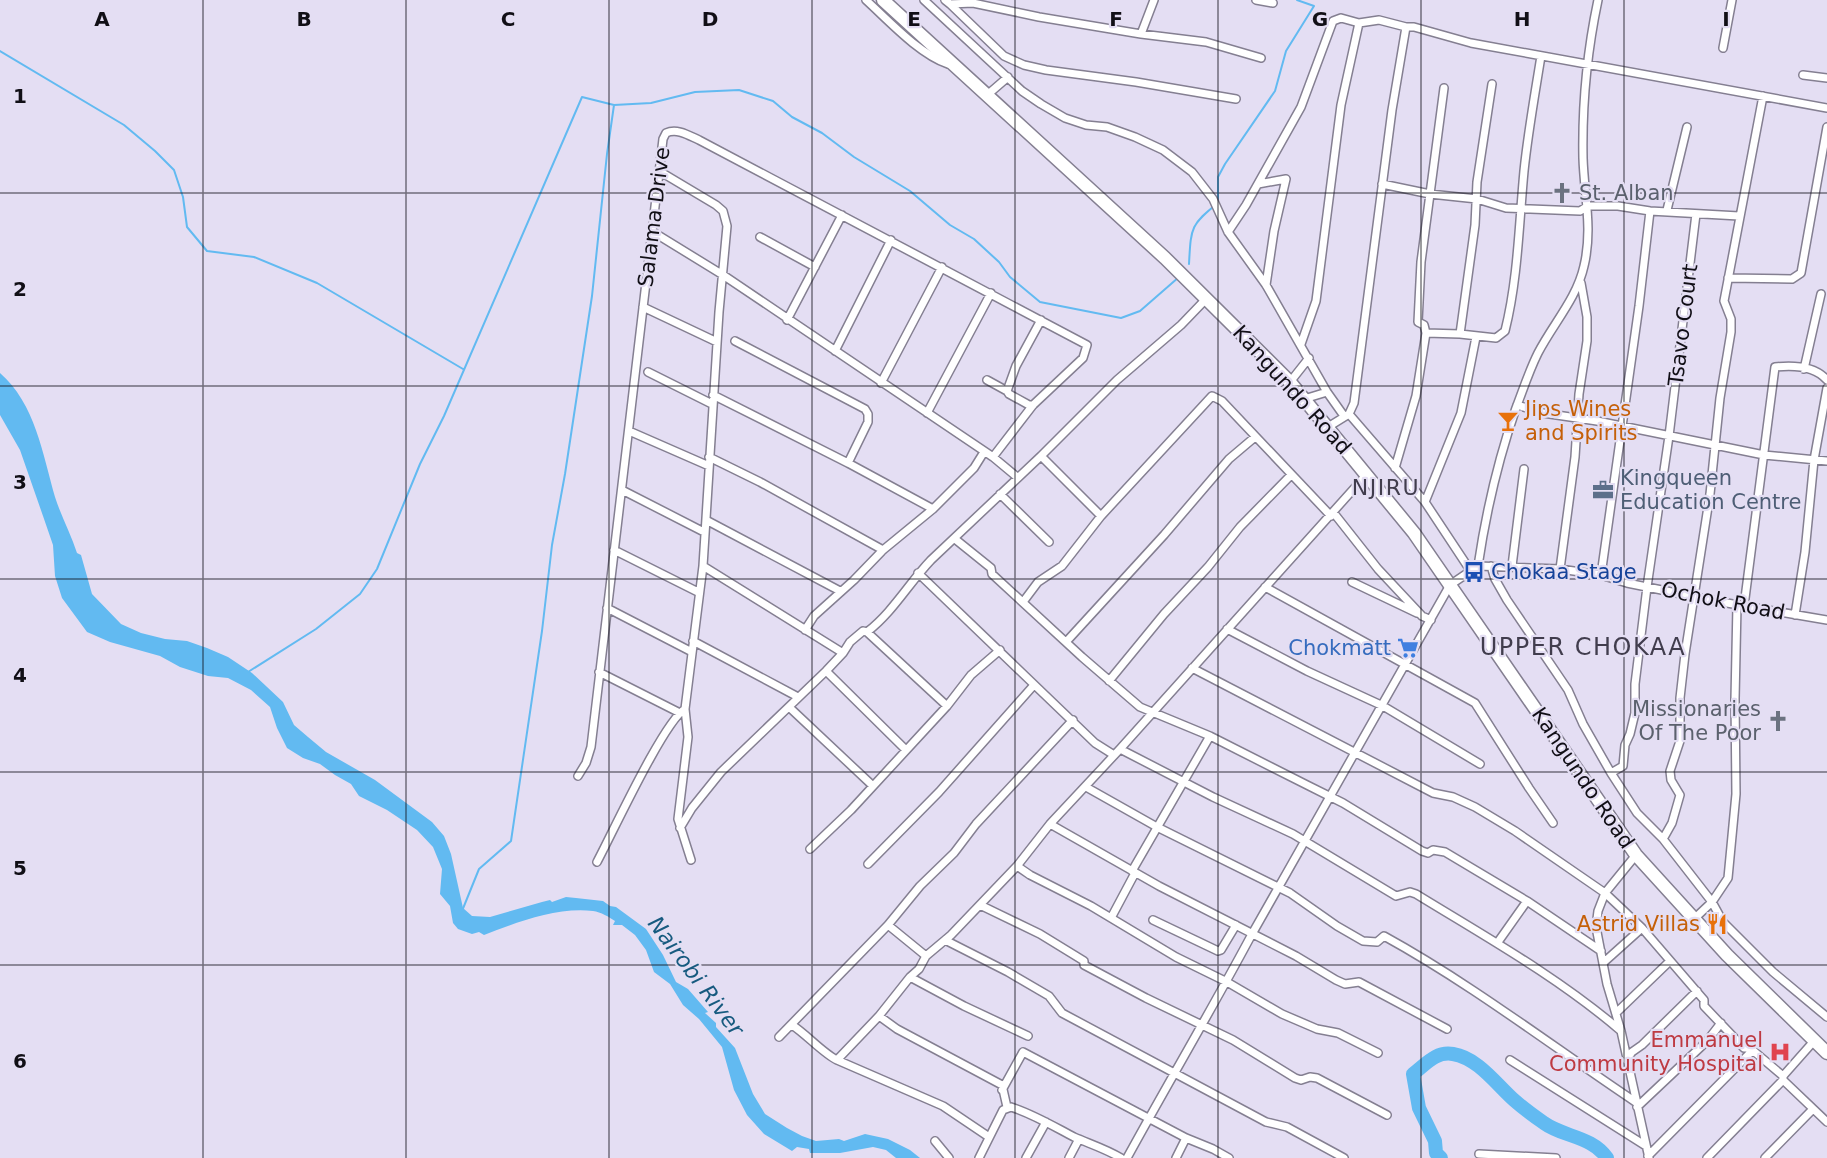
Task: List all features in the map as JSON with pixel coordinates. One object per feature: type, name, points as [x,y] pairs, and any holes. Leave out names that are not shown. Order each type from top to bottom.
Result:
[{"type":"highway","name":"Kangundo Road","points":[[883,0],[1207,298],[1290,382],[1414,533],[1636,855],[1727,955],[1827,1053]]},
{"type":"street","points":[[866,0],[922,50],[936,60],[953,65]]},
{"type":"street","points":[[924,0],[1041,104],[1065,118],[1086,125],[1122,131],[1163,150],[1192,172],[1213,199],[1228,232],[1266,285],[1327,392],[1425,502],[1470,570]]},
{"type":"street","points":[[1141,34],[1154,0]]},
{"type":"street","points":[[1256,0],[1274,3]]},
{"type":"street","points":[[1560,569],[1575,457],[1576,418],[1587,327],[1581,283],[1588,245],[1588,206],[1583,147],[1589,50],[1598,0]]},
{"type":"street","points":[[1724,48],[1732,0]]},
{"type":"street","points":[[948,2],[973,3],[1039,17],[1206,42],[1261,58]]},
{"type":"street","points":[[948,2],[1004,56],[1024,64],[1046,70],[1236,99]]},
{"type":"street","points":[[1228,232],[1301,108],[1334,21],[1341,18],[1359,23],[1379,20],[1471,43],[1827,108]]},
{"type":"street","points":[[1301,344],[1316,301],[1341,105],[1359,23]]},
{"type":"street","points":[[1328,427],[1347,415],[1354,403],[1392,110],[1406,27]]},
{"type":"street","points":[[1426,333],[1496,338],[1505,331],[1522,210],[1529,131],[1541,56]]},
{"type":"street","points":[[1803,75],[1827,78]]},
{"type":"street","points":[[986,96],[1008,77]]},
{"type":"street","points":[[1460,334],[1477,199],[1477,182],[1492,84]]},
{"type":"street","points":[[1395,468],[1416,396],[1426,333],[1424,325],[1418,321],[1421,262],[1444,88]]},
{"type":"street","points":[[1663,839],[1672,822],[1680,795],[1671,780],[1670,771],[1680,741],[1683,676],[1693,596],[1710,494],[1714,446],[1731,325],[1724,301],[1763,96]]},
{"type":"street","points":[[1667,210],[1687,127]]},
{"type":"street","points":[[1728,278],[1792,279],[1801,273],[1827,127]]},
{"type":"street","name":"Salama Drive","points":[[578,776],[589,754],[659,171],[663,139],[666,133],[671,130],[682,133],[891,240],[1088,345],[1083,358],[1033,405]]},
{"type":"street","points":[[597,862],[663,736],[682,710],[703,566],[712,405],[727,226],[723,211],[659,171]]},
{"type":"street","points":[[1258,184],[1286,179],[1274,231],[1266,285]]},
{"type":"street","points":[[1382,184],[1430,194],[1477,199],[1506,208],[1522,210],[1580,211],[1588,206],[1618,206],[1650,211],[1667,210],[1739,216]]},
{"type":"street","points":[[1601,575],[1650,211]]},
{"type":"street","name":"Tsavo Court","points":[[1611,773],[1623,766],[1625,746],[1635,713],[1635,684],[1696,214]]},
{"type":"street","points":[[787,320],[842,216]]},
{"type":"street","points":[[652,232],[723,274],[787,320],[993,457],[1017,477]]},
{"type":"street","points":[[760,237],[814,267]]},
{"type":"street","points":[[835,351],[891,240]]},
{"type":"street","points":[[881,383],[942,267]]},
{"type":"street","points":[[1127,1158],[1450,585],[1478,566],[1491,489],[1517,405],[1538,353],[1581,283]]},
{"type":"street","points":[[927,413],[991,293]]},
{"type":"street","points":[[1804,369],[1821,294]]},
{"type":"street","points":[[680,828],[692,808],[721,772],[826,671],[855,638],[863,631],[867,632],[895,605],[918,573],[1117,380],[1181,325],[1207,298]]},
{"type":"street","points":[[643,307],[717,342]]},
{"type":"street","points":[[1007,391],[1016,366],[1041,320]]},
{"type":"street","points":[[1425,502],[1461,412],[1476,337]]},
{"type":"street","points":[[735,341],[865,409],[868,422],[848,463]]},
{"type":"street","points":[[1290,382],[1309,358]]},
{"type":"street","points":[[1694,919],[1712,902],[1728,878],[1736,794],[1735,699],[1741,605],[1775,367],[1788,365],[1813,369],[1827,380]]},
{"type":"street","points":[[648,372],[712,405]]},
{"type":"street","points":[[987,380],[1033,405],[993,457]]},
{"type":"street","points":[[1795,615],[1805,552],[1815,460],[1827,388]]},
{"type":"street","points":[[1304,399],[1327,392]]},
{"type":"street","points":[[713,395],[933,509]]},
{"type":"street","points":[[1023,602],[1038,582],[1062,566],[1101,516],[1212,396],[1222,401],[1291,475],[1332,514],[1378,569],[1422,616]]},
{"type":"street","points":[[1517,405],[1542,413],[1622,426],[1714,446],[1764,455],[1827,461]]},
{"type":"street","points":[[629,431],[709,466]]},
{"type":"street","points":[[1066,642],[1164,535],[1229,459],[1255,437]]},
{"type":"street","points":[[805,630],[814,616],[883,550],[933,509],[974,468],[984,452]]},
{"type":"street","points":[[1041,456],[1101,516]]},
{"type":"street","points":[[709,457],[790,498],[883,550]]},
{"type":"street","points":[[1512,566],[1524,469]]},
{"type":"street","points":[[837,1060],[879,1016],[919,969],[926,956],[945,940],[1017,866],[1050,824],[1086,787],[1367,474]]},
{"type":"street","points":[[1109,681],[1240,527],[1291,475]]},
{"type":"street","points":[[622,490],[704,532]]},
{"type":"street","points":[[1000,494],[1049,542]]},
{"type":"street","points":[[706,520],[840,591]]},
{"type":"street","points":[[955,539],[991,568],[992,574],[1140,707],[1210,736],[1331,797],[1428,853],[1433,850],[1445,852],[1527,901],[1601,951]]},
{"type":"street","points":[[614,550],[698,592]]},
{"type":"street","points":[[703,566],[843,653]]},
{"type":"street","name":"Ochok Road","points":[[1478,566],[1560,569],[1601,575],[1647,587],[1827,620]]},
{"type":"street","points":[[1491,566],[1495,579],[1507,600],[1568,690],[1583,724],[1637,813],[1663,839],[1712,902],[1723,922],[1757,957],[1827,1017]]},
{"type":"street","points":[[918,573],[1095,743],[1114,756]]},
{"type":"street","points":[[1352,582],[1431,620]]},
{"type":"street","points":[[1265,587],[1475,703],[1528,788],[1553,823]]},
{"type":"street","points":[[607,608],[692,652]]},
{"type":"street","points":[[1227,629],[1307,671],[1383,706],[1480,764]]},
{"type":"street","points":[[867,632],[947,706]]},
{"type":"street","points":[[693,641],[798,697]]},
{"type":"street","points":[[810,849],[873,786],[947,706],[971,675],[1000,650]]},
{"type":"street","points":[[1192,669],[1433,793],[1453,797],[1475,807],[1515,831],[1605,893],[1642,928],[1697,991],[1704,1000],[1704,1006],[1744,1048],[1753,1050],[1827,1122]]},
{"type":"street","points":[[826,671],[906,750]]},
{"type":"street","points":[[599,672],[682,710],[689,728],[678,819],[691,860]]},
{"type":"street","points":[[868,864],[939,792],[1034,685]]},
{"type":"street","points":[[789,706],[873,786]]},
{"type":"street","points":[[778,1037],[888,925],[990,808],[1073,720]]},
{"type":"street","points":[[1111,918],[1157,827],[1210,736]]},
{"type":"street","points":[[1120,749],[1305,841],[1396,896],[1410,892],[1416,894],[1498,942],[1569,989],[1621,1031]]},
{"type":"street","points":[[1086,787],[1157,827],[1290,893],[1363,941],[1377,942],[1384,936],[1426,960],[1525,1025],[1637,1105]]},
{"type":"street","points":[[1050,824],[1335,980],[1345,984],[1359,982],[1447,1029]]},
{"type":"street","points":[[1636,855],[1605,893],[1600,903],[1597,935],[1621,1031],[1648,1157]]},
{"type":"street","points":[[1017,866],[1176,957],[1227,982],[1282,1014],[1317,1029],[1338,1033],[1378,1053]]},
{"type":"street","points":[[1498,942],[1527,901]]},
{"type":"street","points":[[980,905],[1040,934],[1084,961],[1084,965],[1233,1040],[1295,1078],[1301,1080],[1310,1077],[1317,1078],[1388,1115]]},
{"type":"street","points":[[1153,920],[1218,951],[1221,950],[1236,925]]},
{"type":"street","points":[[888,925],[926,956]]},
{"type":"street","points":[[1603,963],[1642,928]]},
{"type":"street","points":[[945,940],[1049,996],[1062,1013],[1266,1122],[1287,1127],[1344,1158]]},
{"type":"street","points":[[1616,1013],[1670,961]]},
{"type":"street","points":[[910,977],[1028,1036]]},
{"type":"street","points":[[1626,1060],[1697,991]]},
{"type":"street","points":[[879,1016],[897,1029],[1002,1085],[1007,1107]]},
{"type":"street","points":[[1637,1105],[1707,1041],[1720,1023]]},
{"type":"street","points":[[792,1024],[828,1056],[943,1106],[989,1137]]},
{"type":"street","points":[[1707,1158],[1783,1078],[1814,1041]]},
{"type":"street","points":[[1648,1157],[1753,1050]]},
{"type":"street","points":[[1002,1090],[1023,1052],[1225,1157]]},
{"type":"street","points":[[1510,1059],[1646,1146]]},
{"type":"street","points":[[980,1158],[998,1119],[1007,1107]]},
{"type":"street","points":[[1007,1107],[1046,1122],[1120,1158]]},
{"type":"street","points":[[1765,1158],[1813,1109]]},
{"type":"street","points":[[1026,1158],[1046,1122]]},
{"type":"street","points":[[1176,1158],[1186,1138]]},
{"type":"street","points":[[1070,1158],[1079,1139]]},
{"type":"street","points":[[935,1141],[949,1158]]},
{"type":"street","points":[[1479,1154],[1556,1158]]},
{"type":"water","points":[[0,373],[12,385],[30,414],[42,447],[57,504],[77,553],[81,555],[92,594],[121,624],[141,633],[187,641],[228,657],[252,673],[283,702],[294,725],[326,752],[375,780],[432,822],[444,836],[451,854],[463,908],[472,916],[490,917],[566,897],[603,901],[616,907],[646,929],[663,955],[676,982],[688,989],[735,1048],[753,1094],[765,1114],[802,1136],[816,1141],[839,1139],[844,1141],[865,1134],[888,1139],[920,1158],[896,1158],[886,1150],[873,1147],[840,1153],[810,1153],[809,1149],[797,1147],[792,1151],[764,1134],[747,1115],[734,1090],[722,1047],[699,1019],[683,1005],[670,984],[654,972],[646,950],[635,935],[622,925],[613,925],[615,921],[599,912],[579,910],[551,913],[484,935],[458,929],[453,923],[450,906],[440,894],[442,869],[433,847],[417,830],[387,810],[359,796],[351,784],[320,764],[303,758],[287,748],[270,707],[251,690],[228,678],[208,676],[180,667],[160,656],[110,642],[87,632],[62,598],[55,576],[53,545],[20,450],[0,415]]},
{"type":"waterway","points":[[1189,264],[1190,242],[1194,228],[1197,222],[1218,203],[1218,177],[1275,91],[1286,51],[1314,6],[1297,0]]},
{"type":"waterway","points":[[0,51],[124,125],[155,151],[174,170],[183,197],[187,227],[207,251],[254,257],[317,283],[463,369]]},
{"type":"waterway","points":[[248,672],[316,629],[360,594],[377,569],[420,464],[444,416],[582,97],[614,105],[651,103],[695,92],[739,90],[773,101],[792,117],[822,133],[854,157],[910,191],[950,225],[974,239],[999,262],[1010,277],[1040,302],[1121,318],[1140,311],[1179,277]]},
{"type":"waterway","points":[[462,911],[479,869],[511,841],[542,631],[552,545],[592,296],[614,105]]},
{"type":"waterway","points":[[1441,1158],[1436,1153],[1435,1141],[1419,1108],[1413,1074],[1441,1054],[1462,1056],[1479,1066],[1517,1103],[1540,1120],[1552,1128],[1594,1145],[1607,1158]]},
{"type":"place","name":"St. Alban","points":[[1562,193]]},
{"type":"place","name":"Jips Wines and Spirits","points":[[1508,421]]},
{"type":"place","name":"Kingqueen Education Centre","points":[[1603,490]]},
{"type":"place","name":"Chokaa Stage","points":[[1474,572]]},
{"type":"place","name":"Chokmatt","points":[[1408,648]]},
{"type":"place","name":"Missionaries Of The Poor","points":[[1778,721]]},
{"type":"place","name":"Astrid Villas","points":[[1717,924]]},
{"type":"place","name":"Emmanuel Community Hospital","points":[[1780,1052]]},
{"type":"district","name":"NJIRU","points":[[1386,487]]},
{"type":"district","name":"UPPER CHOKAA","points":[[1583,647]]},
{"type":"water label","name":"Nairobi River","points":[[696,976]]}]
